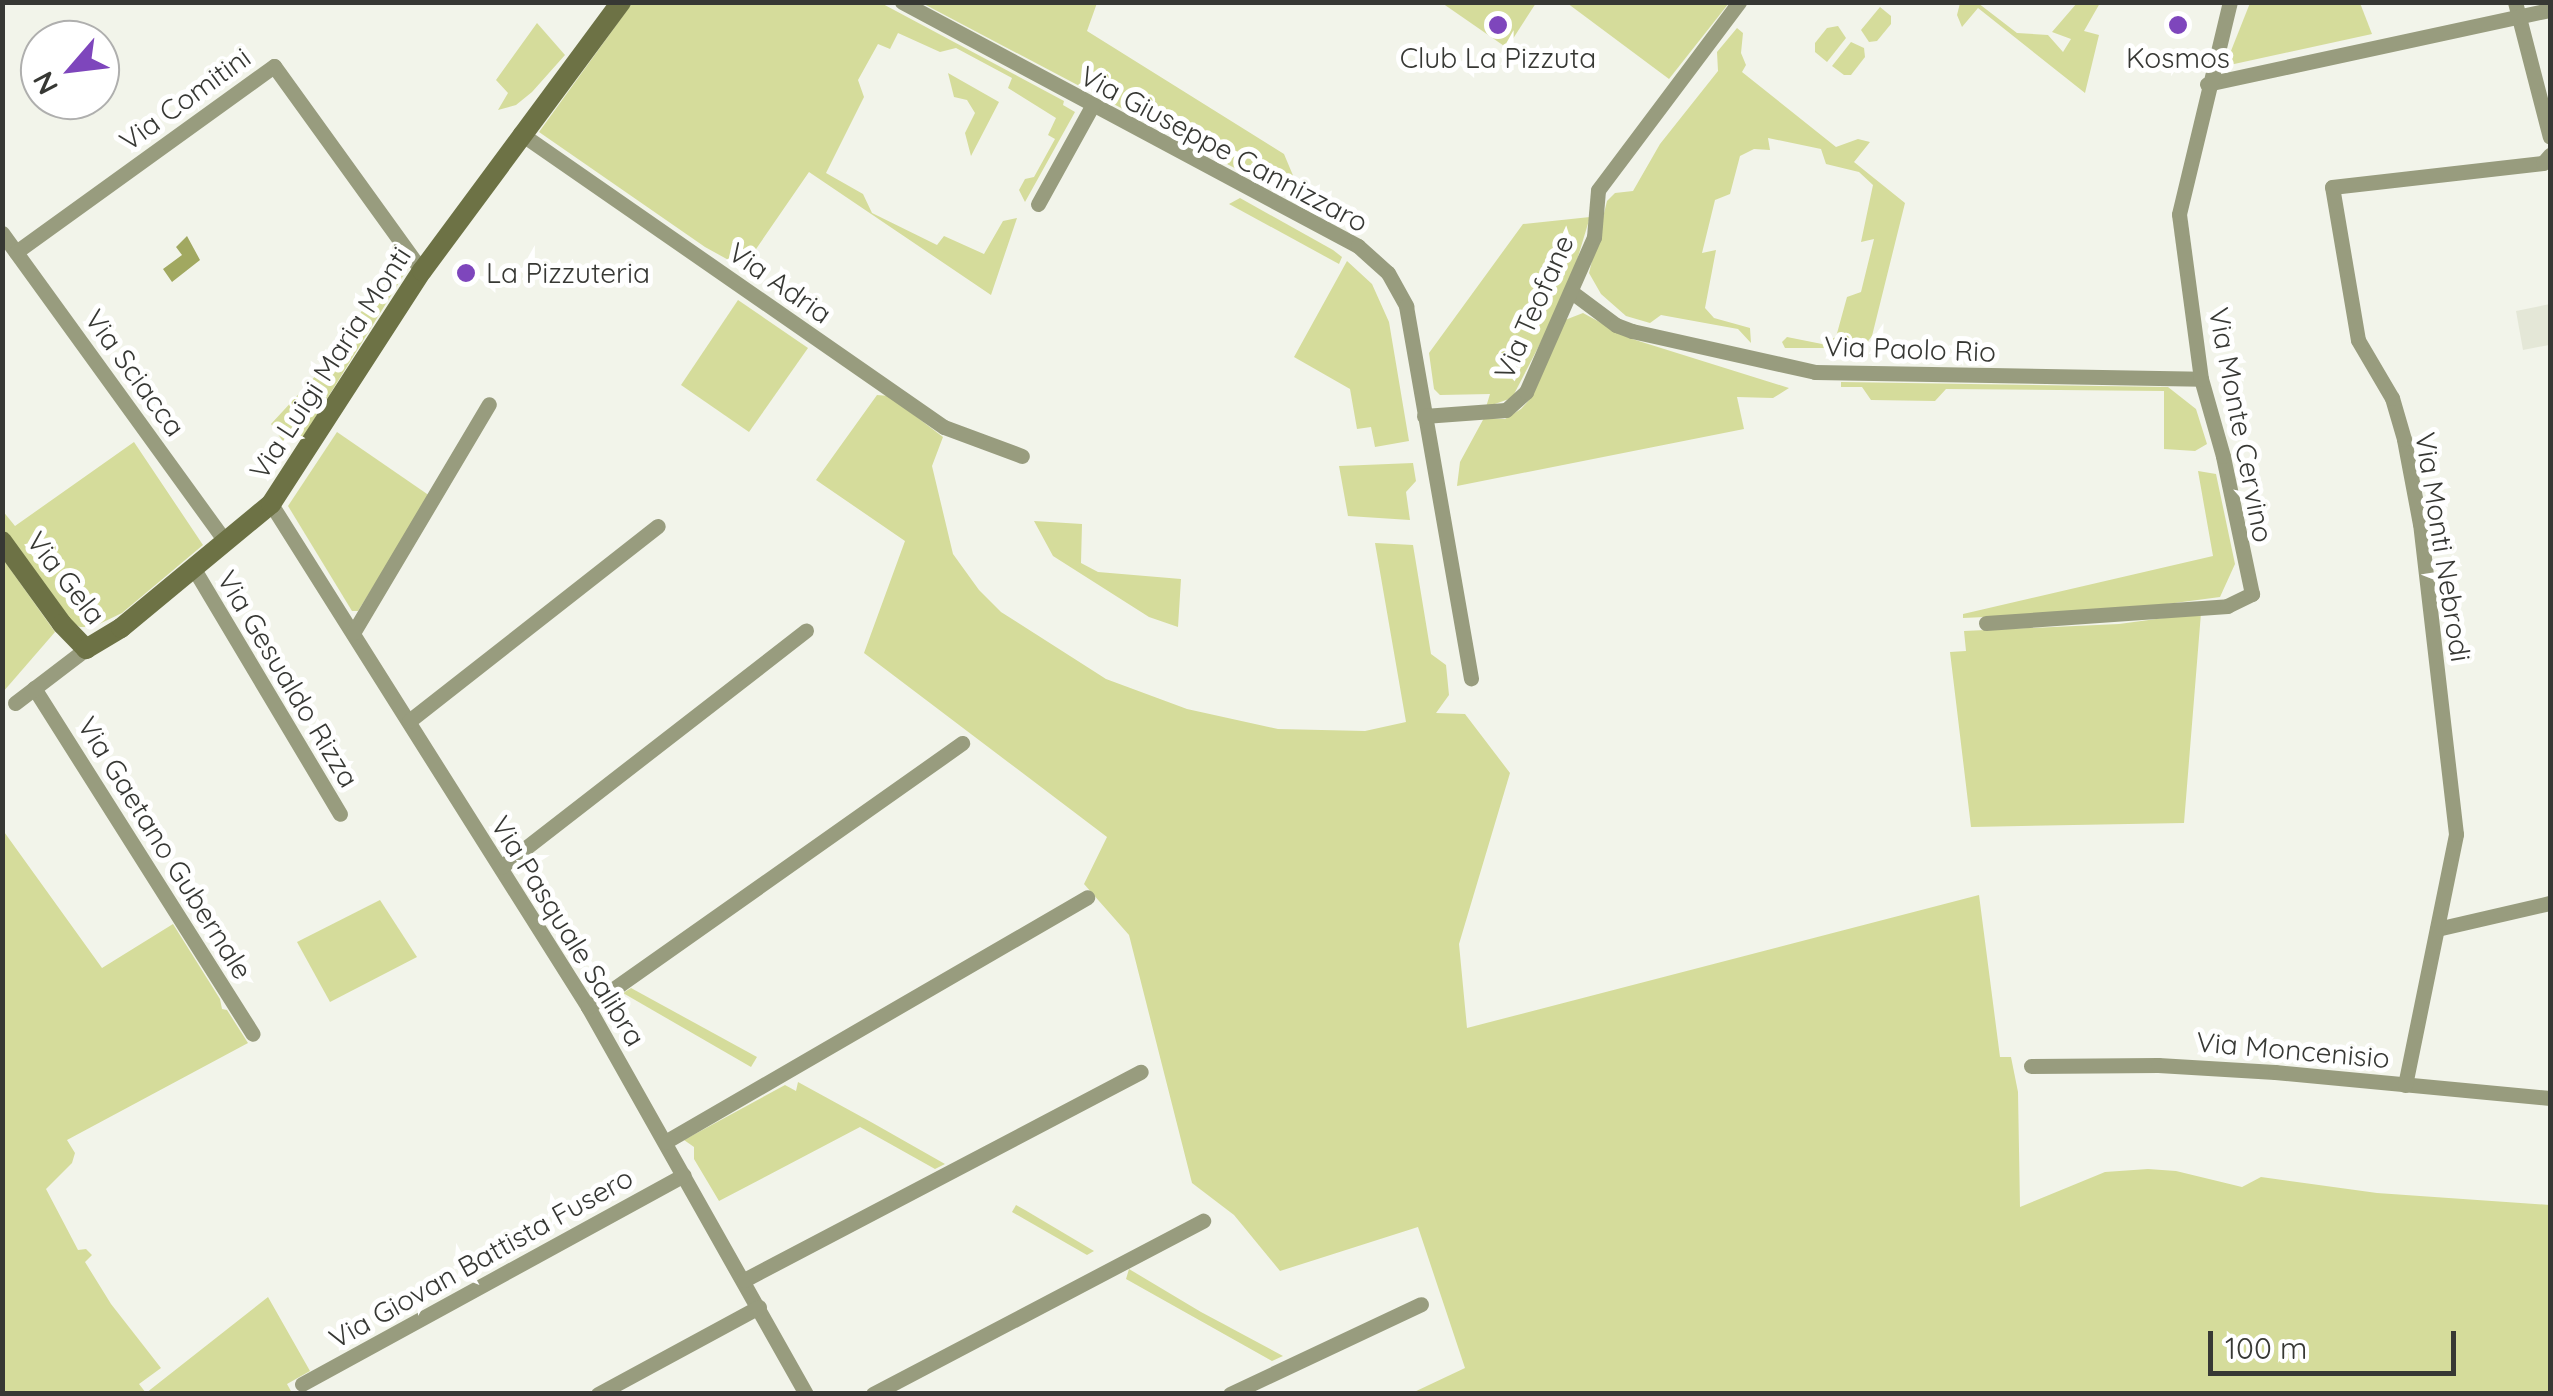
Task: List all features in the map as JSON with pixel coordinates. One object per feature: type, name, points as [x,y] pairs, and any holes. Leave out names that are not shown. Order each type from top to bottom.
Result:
[{"type":"street","points":[[574,61],[603,2]]},
{"type":"street","points":[[574,61],[621,2]]},
{"type":"street","name":"Via Giuseppe Cannizzaro","points":[[902,2],[1358,246],[1388,273],[1406,306],[1470,678]]},
{"type":"street","name":"Via Teofane","points":[[1424,416],[1506,410],[1518,403],[1573,292],[1594,237],[1598,190],[1739,2]]},
{"type":"street","name":"Via Monte Cervino","points":[[1986,623],[2227,606],[2252,594],[2223,456],[2201,379],[2179,214],[2207,84],[2230,2]]},
{"type":"street","points":[[2207,84],[2517,10],[2550,10]]},
{"type":"street","points":[[2517,10],[2550,137]]},
{"type":"street","name":"Via Luigi Maria Monti","points":[[86,649],[194,569],[271,504],[422,271],[574,61]]},
{"type":"street","name":"Via Comitini","points":[[16,252],[274,66],[422,271]]},
{"type":"street","points":[[1038,204],[1092,106]]},
{"type":"street","name":"Via Adria","points":[[520,134],[944,427],[1022,456]]},
{"type":"street","name":"Via Monti Nebrodi","points":[[2404,1085],[2456,834],[2420,524],[2392,398],[2358,340],[2332,187],[2543,163],[2550,156]]},
{"type":"street","name":"Via Sciacca","points":[[2,233],[226,542]]},
{"type":"street","name":"Via Paolo Rio","points":[[1573,292],[1616,326],[1815,372],[2201,379]]},
{"type":"street","points":[[353,633],[489,404]]},
{"type":"street","name":"Via Pasquale Salibra","points":[[271,504],[588,1007],[806,1394]]},
{"type":"street","points":[[408,721],[658,526]]},
{"type":"street","name":"Via Gela","points":[[2,541],[62,624],[86,649]]},
{"type":"street","name":"Via Gesualdo Rizza","points":[[194,569],[340,814]]},
{"type":"street","points":[[500,867],[806,630]]},
{"type":"street","points":[[16,703],[86,649]]},
{"type":"street","name":"Via Gaetano Gubernale","points":[[34,688],[253,1034]]},
{"type":"street","points":[[588,1007],[962,742]]},
{"type":"street","points":[[665,1142],[1087,898]]},
{"type":"street","points":[[2437,929],[2550,903]]},
{"type":"street","name":"Via Moncenisio","points":[[2031,1066],[2158,1064],[2550,1098]]},
{"type":"street","points":[[744,1280],[1140,1072]]},
{"type":"street","name":"Via Giovan Battista Fusero","points":[[302,1384],[684,1175]]},
{"type":"street","points":[[873,1394],[1203,1221]]},
{"type":"street","points":[[1230,1394],[1421,1304]]},
{"type":"street","points":[[598,1394],[759,1307]]},
{"type":"shaded area","points":[[633,2],[881,3],[1064,101],[1063,105],[1075,112],[1025,202],[1019,190],[1025,179],[1034,177],[1055,139],[1048,135],[1056,118],[1008,88],[1012,78],[956,48],[940,52],[898,33],[890,49],[878,44],[858,80],[864,97],[826,173],[863,194],[872,213],[937,245],[944,236],[984,254],[1003,221],[1017,218],[991,295],[809,172],[743,268],[705,247],[539,132]]},
{"type":"shaded area","name":"Club La Pizzuta","points":[[1536,2],[1507,48],[1442,3]]},
{"type":"shaded area","points":[[922,3],[1097,3],[1087,31],[1284,154],[1297,185],[1263,183]]},
{"type":"shaded area","points":[[1567,3],[1729,3],[1669,79]]},
{"type":"shaded area","points":[[1960,3],[1978,3],[2017,33],[2048,35],[2063,52],[2071,39],[2052,32],[2077,3],[2100,3],[2084,31],[2099,35],[2085,93],[1978,8],[1962,27],[1957,15]]},
{"type":"shaded area","points":[[2250,3],[2360,3],[2372,34],[2225,66]]},
{"type":"shaded area","points":[[1880,7],[1891,16],[1891,24],[1877,41],[1869,42],[1861,30]]},
{"type":"shaded area","points":[[537,23],[565,55],[532,92],[516,105],[498,110],[508,93],[496,80]]},
{"type":"shaded area","points":[[1838,26],[1846,38],[1827,62],[1815,52],[1815,43],[1827,28]]},
{"type":"shaded area","points":[[1737,28],[1743,33],[1741,53],[1746,65],[1742,72],[1836,147],[1858,139],[1870,142],[1854,162],[1905,203],[1872,336],[1863,348],[1785,348],[1782,342],[1787,337],[1822,344],[1836,337],[1847,297],[1861,292],[1874,239],[1861,242],[1873,185],[1859,172],[1826,164],[1821,149],[1768,138],[1770,150],[1754,149],[1740,156],[1730,194],[1715,200],[1702,253],[1716,250],[1705,308],[1714,318],[1750,328],[1751,343],[1738,329],[1661,315],[1650,323],[1626,316],[1601,294],[1589,273],[1607,201],[1615,193],[1633,191],[1660,144],[1718,71],[1717,52]]},
{"type":"shaded area","points":[[1851,42],[1864,48],[1865,57],[1851,75],[1844,75],[1832,66]]},
{"type":"shaded area","points":[[948,73],[999,102],[971,156],[965,133],[975,113],[967,100],[954,97]]},
{"type":"shaded area","points":[[1240,198],[1333,250],[1342,257],[1339,264],[1229,204]]},
{"type":"shaded area","points":[[1590,217],[1568,290],[1512,398],[1486,407],[1490,394],[1440,395],[1434,389],[1429,353],[1523,224]]},
{"type":"shaded area","points":[[187,236],[200,260],[172,282],[163,269],[182,255],[176,247]]},
{"type":"shaded area","points":[[400,256],[405,273],[302,439],[284,443],[271,424],[320,371]]},
{"type":"shaded area","points":[[1347,261],[1372,284],[1389,322],[1409,441],[1375,447],[1371,427],[1357,429],[1350,389],[1294,357]]},
{"type":"shaded area","points":[[738,300],[808,348],[749,432],[681,385]]},
{"type":"shaded area","points":[[2550,304],[2550,351],[2549,345],[2523,350],[2516,311]]},
{"type":"shaded area","points":[[1583,313],[1629,338],[1789,388],[1773,398],[1737,397],[1744,429],[1457,486],[1460,462],[1484,418],[1505,419],[1521,409],[1531,398],[1565,320]]},
{"type":"shaded area","points":[[1841,382],[2168,387],[2196,409],[2207,444],[2195,451],[2164,449],[2164,391],[1946,389],[1935,401],[1871,400],[1862,387],[1841,387]]},
{"type":"shaded area","points":[[877,395],[889,396],[943,437],[932,466],[953,554],[979,590],[1001,612],[1106,679],[1187,709],[1278,729],[1365,731],[1406,722],[1375,543],[1413,545],[1431,654],[1446,665],[1449,695],[1436,713],[1465,714],[1510,773],[1459,944],[1467,1028],[1979,895],[2000,1057],[2011,1057],[2018,1092],[2020,1207],[2105,1172],[2148,1169],[2176,1171],[2242,1187],[2261,1177],[2377,1193],[2550,1205],[2550,1393],[1412,1393],[1465,1368],[1418,1227],[1280,1271],[1234,1215],[1192,1183],[1129,935],[1084,884],[1107,837],[864,653],[905,541],[816,480]]},
{"type":"shaded area","points":[[337,432],[430,496],[358,611],[352,611],[288,506]]},
{"type":"shaded area","points":[[134,442],[203,545],[122,613],[93,627],[80,627],[69,621],[3,529],[2,510],[15,526]]},
{"type":"shaded area","points":[[1413,463],[1416,481],[1406,492],[1410,520],[1348,516],[1339,466]]},
{"type":"shaded area","points":[[2198,471],[2216,474],[2235,564],[2220,597],[2114,611],[1963,618],[1963,614],[2213,556]]},
{"type":"shaded area","points":[[1034,521],[1082,524],[1081,563],[1098,572],[1181,579],[1178,627],[1149,617],[1053,556]]},
{"type":"shaded area","points":[[3,559],[55,632],[2,692]]},
{"type":"shaded area","points":[[2201,613],[2184,823],[1971,827],[1950,652],[1966,651],[1964,631],[2119,624]]},
{"type":"shaded area","points":[[2,829],[102,968],[173,924],[220,999],[222,1009],[227,1010],[248,1043],[67,1140],[75,1153],[72,1163],[46,1189],[78,1250],[86,1249],[92,1255],[85,1262],[111,1304],[161,1368],[139,1384],[146,1393],[3,1393]]},
{"type":"shaded area","points":[[380,900],[417,957],[330,1002],[297,942]]},
{"type":"shaded area","points":[[631,988],[757,1057],[751,1067],[623,993]]},
{"type":"shaded area","points":[[798,1082],[945,1164],[935,1169],[860,1127],[719,1201],[694,1159],[694,1147],[684,1140],[785,1085],[796,1091]]},
{"type":"shaded area","points":[[1016,1205],[1094,1251],[1087,1255],[1012,1212]]},
{"type":"shaded area","points":[[1129,1269],[1283,1356],[1272,1361],[1126,1279]]},
{"type":"shaded area","points":[[268,1297],[310,1371],[287,1384],[292,1393],[146,1393]]},
{"type":"place","name":"Club La Pizzuta","points":[[1498,25]]},
{"type":"place","name":"Kosmos","points":[[2178,25]]},
{"type":"place","name":"La Pizzuteria","points":[[466,273]]}]
